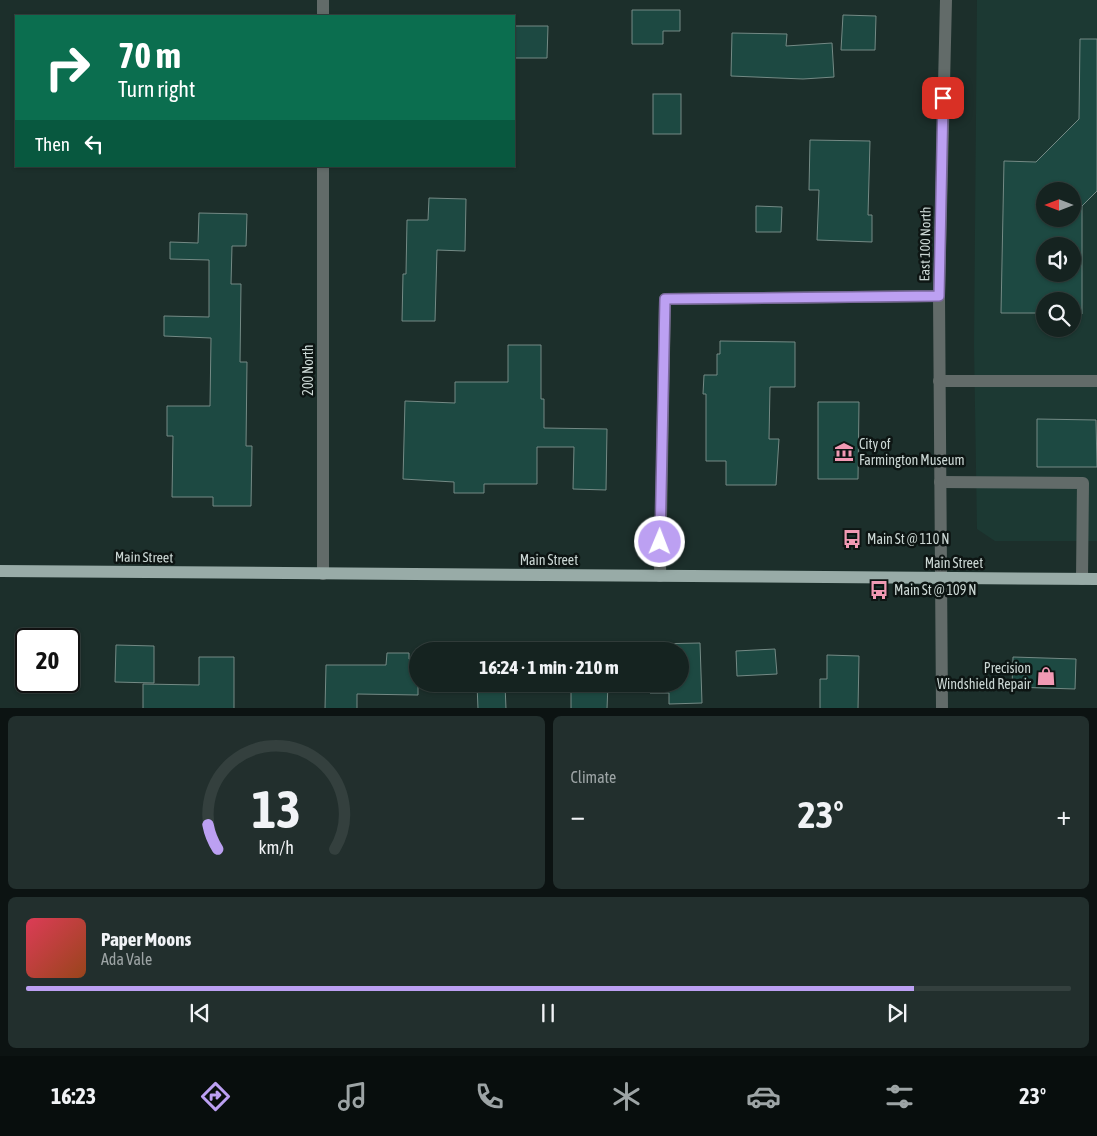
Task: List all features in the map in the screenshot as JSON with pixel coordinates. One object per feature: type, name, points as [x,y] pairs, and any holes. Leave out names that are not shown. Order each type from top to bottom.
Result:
[{"type":"main road","name":"Main Street","points":[[0,571],[1097,579]]},
{"type":"street","points":[[322,0],[322,15]]},
{"type":"street","name":"East 100 North","points":[[942,708],[939,296],[946,0]]},
{"type":"street","name":"200 North","points":[[323,167],[323,574]]},
{"type":"street","points":[[660,576],[665,299],[939,296]]},
{"type":"street","points":[[939,381],[1097,381]]},
{"type":"street","points":[[940,482],[1083,483],[1082,579]]},
{"type":"shaded area","points":[[977,0],[1097,0],[1097,541],[995,541],[977,529],[974,346]]},
{"type":"building","points":[[632,10],[680,10],[680,31],[663,31],[663,44],[632,44]]},
{"type":"building","points":[[843,15],[876,16],[875,50],[841,50]]},
{"type":"building","points":[[515,26],[548,26],[547,58],[515,58]]},
{"type":"building","points":[[732,33],[787,34],[786,46],[832,43],[834,77],[803,79],[731,76]]},
{"type":"building","points":[[1080,39],[1097,39],[1097,191],[1082,206],[1082,314],[1081,292],[1036,292],[1036,313],[1001,313],[1004,161],[1036,162],[1079,119]]},
{"type":"building","points":[[653,94],[681,94],[681,134],[653,134]]},
{"type":"building","points":[[810,140],[870,141],[868,215],[872,215],[872,242],[817,240],[819,190],[809,190]]},
{"type":"building","points":[[429,198],[466,199],[465,251],[437,250],[435,321],[402,321],[403,274],[406,274],[407,220],[428,220]]},
{"type":"building","points":[[756,206],[782,207],[781,232],[756,232]]},
{"type":"building","points":[[199,213],[247,214],[246,246],[232,246],[231,284],[241,284],[240,362],[247,362],[246,446],[252,446],[251,506],[213,506],[213,497],[172,497],[173,436],[167,436],[167,406],[210,406],[211,338],[164,336],[164,316],[209,317],[209,260],[170,259],[170,242],[198,243]]},
{"type":"building","points":[[720,341],[795,342],[795,387],[770,387],[769,439],[779,439],[776,485],[726,485],[726,461],[706,461],[706,394],[703,394],[704,375],[717,375],[717,354],[720,354]]},
{"type":"building","points":[[508,345],[541,345],[541,399],[544,399],[544,428],[607,429],[606,490],[573,489],[574,447],[537,447],[537,484],[484,484],[484,493],[454,493],[454,482],[403,479],[405,401],[455,403],[455,382],[508,382]]},
{"type":"building","points":[[818,402],[859,402],[858,479],[818,479]]},
{"type":"building","points":[[1037,419],[1096,420],[1097,467],[1037,467]]},
{"type":"building","points":[[689,643],[700,643],[702,703],[669,704],[669,693],[650,692],[689,692]]},
{"type":"building","points":[[116,645],[154,646],[154,683],[115,682]]},
{"type":"building","points":[[775,649],[777,674],[737,676],[736,651]]},
{"type":"building","points":[[387,653],[409,653],[409,692],[418,692],[418,695],[357,694],[357,708],[325,708],[326,665],[386,665]]},
{"type":"building","points":[[827,655],[859,656],[858,708],[820,708],[820,679],[827,679]]},
{"type":"building","points":[[199,657],[234,657],[234,708],[143,708],[143,684],[199,685]]},
{"type":"building","points":[[1013,657],[1076,659],[1075,689],[1012,687]]},
{"type":"building","points":[[477,692],[505,692],[506,708],[478,708]]},
{"type":"building","points":[[571,692],[608,692],[607,708],[571,708]]},
{"type":"place","name":"City of Farmington Museum","points":[[844,452]]},
{"type":"place","name":"Main St @ 110 N","points":[[852,539]]},
{"type":"place","name":"Main St @ 109 N","points":[[879,590]]},
{"type":"place","name":"Precision Windshield Repair","points":[[1046,676]]},
{"type":"route","points":[[660,542],[665,299],[939,296],[943,98]]}]
